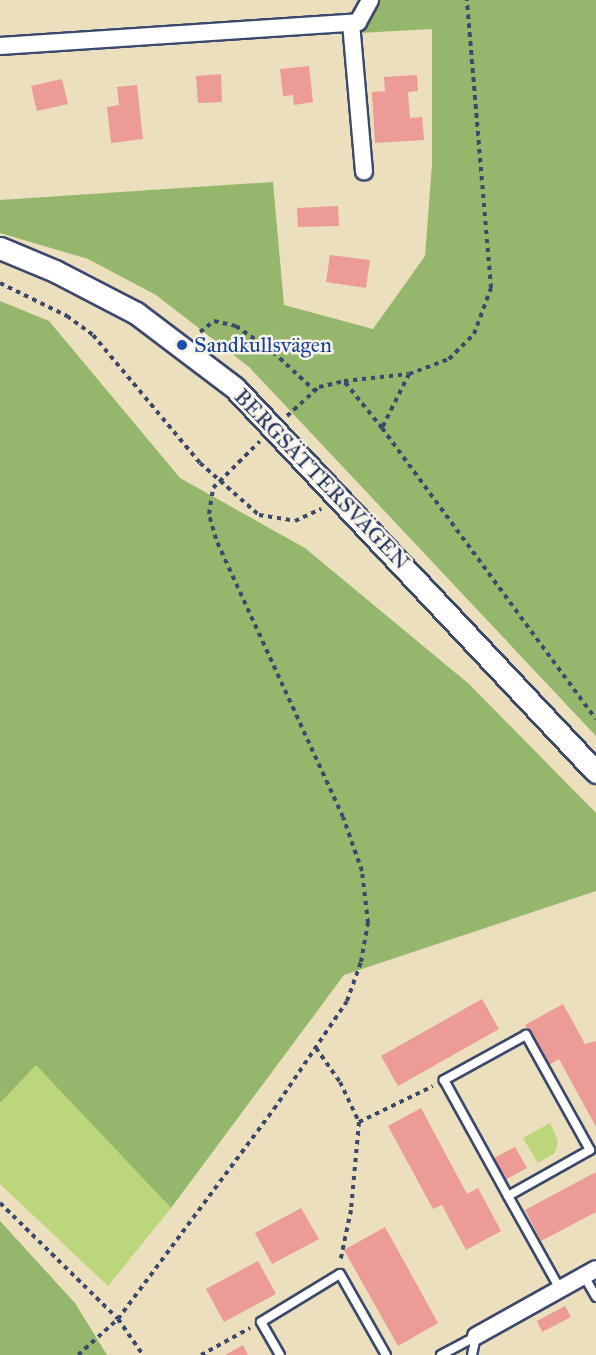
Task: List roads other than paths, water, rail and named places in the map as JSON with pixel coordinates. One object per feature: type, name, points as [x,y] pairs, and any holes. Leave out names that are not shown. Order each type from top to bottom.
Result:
[{"type":"street","points":[[0,46],[351,23],[365,16],[370,0]]},
{"type":"street","points":[[351,23],[364,171]]},
{"type":"street","name":"BERGSÄTTERSVÄGEN","points":[[0,248],[55,271],[136,313],[235,388],[596,772]]},
{"type":"street","points":[[476,1336],[590,1273]]},
{"type":"lane","points":[[508,1196],[590,1150],[526,1035],[444,1080],[508,1196],[560,1289]]},
{"type":"lane","points":[[590,1273],[596,1297]]},
{"type":"lane","points":[[280,1355],[261,1322],[340,1274],[386,1355]]},
{"type":"lane","points":[[441,1355],[476,1336]]},
{"type":"lane","points":[[472,1355],[476,1336]]},
{"type":"place","name":"Sandkullsvägen","points":[[182,345]]}]
